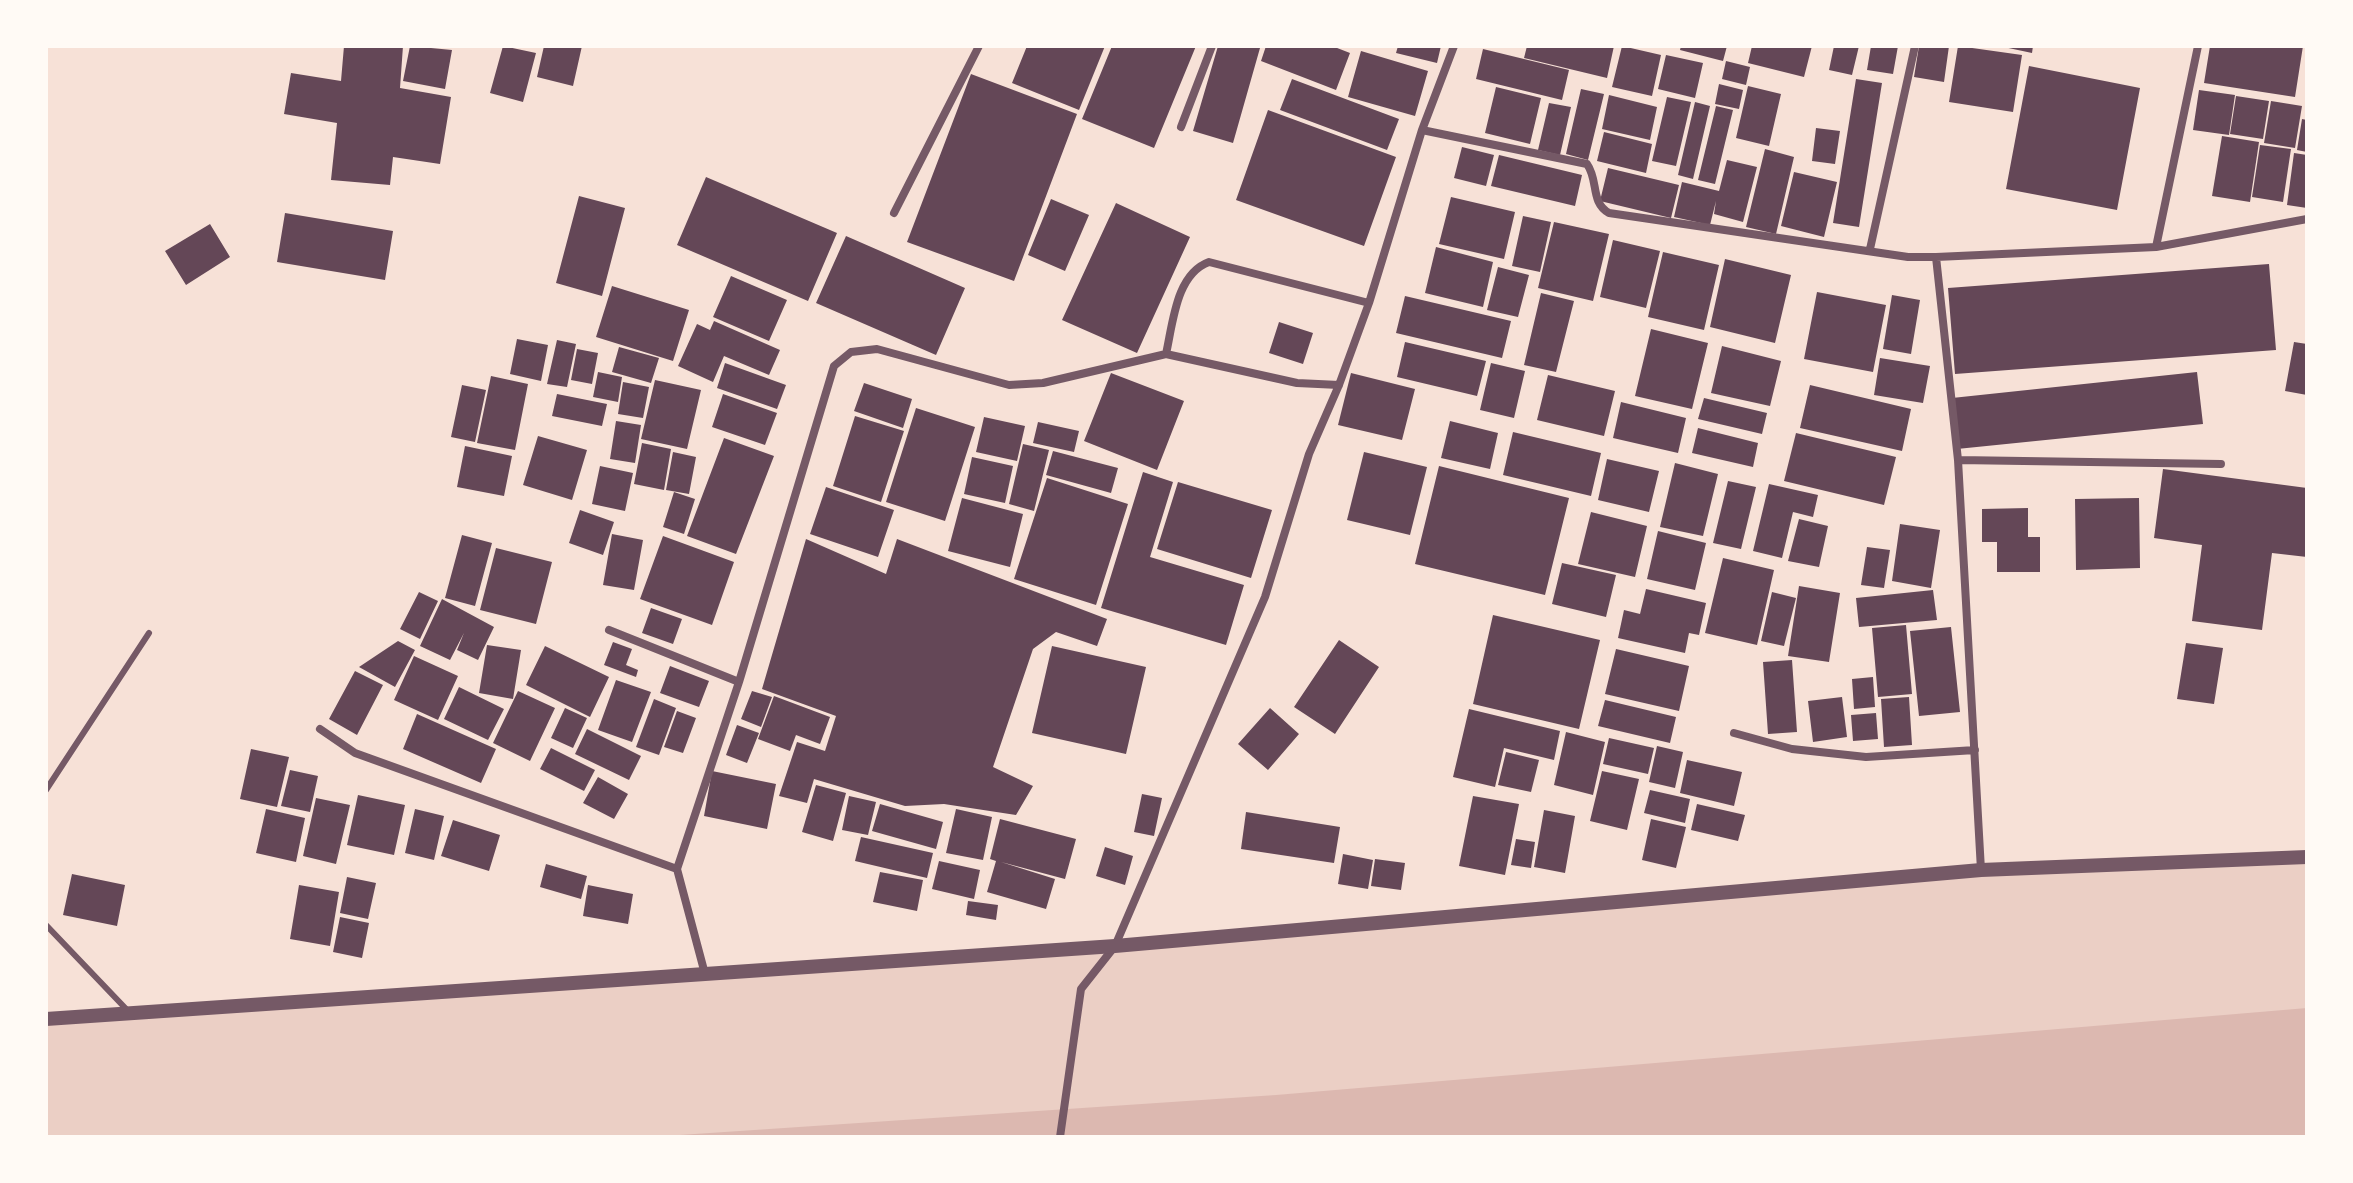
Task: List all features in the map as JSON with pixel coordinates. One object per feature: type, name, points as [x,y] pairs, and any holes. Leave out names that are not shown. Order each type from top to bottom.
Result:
[{"type":"street","points":[[894,213],[979,46]]},
{"type":"street","points":[[1181,127],[1212,46]]},
{"type":"street","points":[[1060,1137],[1081,989],[1115,946],[1265,597],[1309,454],[1339,385],[1369,303],[1422,130],[1454,46]]},
{"type":"street","points":[[1870,249],[1915,46]]},
{"type":"street","points":[[2156,247],[2198,46]]},
{"type":"street","points":[[1422,130],[1587,164],[1593,172],[1596,201],[1609,213],[1936,257],[2156,247],[2307,219]]},
{"type":"street","points":[[1936,257],[1958,460],[1981,870]]},
{"type":"street","points":[[1166,354],[1181,291],[1199,265],[1209,262],[1369,303]]},
{"type":"street","points":[[705,974],[677,869],[739,682],[834,366],[851,352],[877,349],[1009,385],[1043,383],[1166,354],[1297,383],[1339,385]]},
{"type":"street","points":[[1958,460],[2221,464]]},
{"type":"street","points":[[609,630],[739,682]]},
{"type":"street","points":[[320,729],[355,753],[677,869]]},
{"type":"street","points":[[1734,733],[1792,749],[1866,757],[1975,750]]},
{"type":"street","points":[[46,1019],[1115,946],[1981,870],[2307,857]]},
{"type":"lane","points":[[46,790],[149,633]]},
{"type":"lane","points":[[46,925],[131,1014]]},
{"type":"shaded area","points":[[2307,857],[2307,1137],[46,1137],[46,1019],[1115,946],[1981,870]]},
{"type":"shaded area","points":[[2307,1008],[2307,1137],[650,1137],[1276,1095]]},
{"type":"building","points":[[344,46],[403,46],[400,88],[451,97],[440,164],[393,157],[390,185],[331,180],[337,123],[284,114],[291,73],[341,81]]},
{"type":"building","points":[[410,46],[452,50],[445,89],[403,81]]},
{"type":"building","points":[[503,46],[536,53],[523,102],[490,93]]},
{"type":"building","points":[[544,46],[582,46],[573,86],[537,77]]},
{"type":"building","points":[[1027,46],[1105,46],[1079,110],[1012,83]]},
{"type":"building","points":[[1112,46],[1196,46],[1154,148],[1082,119]]},
{"type":"building","points":[[1218,46],[1260,48],[1233,143],[1193,131]]},
{"type":"building","points":[[1266,46],[1332,46],[1350,53],[1336,90],[1261,61]]},
{"type":"building","points":[[1398,46],[1441,46],[1437,63],[1396,53]]},
{"type":"building","points":[[1527,46],[1614,46],[1607,78],[1524,58]]},
{"type":"building","points":[[1622,46],[1661,55],[1652,96],[1612,87]]},
{"type":"building","points":[[1681,46],[1727,46],[1723,61],[1680,50]]},
{"type":"building","points":[[1752,46],[1812,46],[1804,77],[1748,63]]},
{"type":"building","points":[[1834,46],[1859,46],[1852,75],[1829,70]]},
{"type":"building","points":[[1871,46],[1898,46],[1893,74],[1867,70]]},
{"type":"building","points":[[1919,46],[1949,46],[1944,82],[1914,77]]},
{"type":"building","points":[[1958,46],[2022,55],[2013,112],[1949,102]]},
{"type":"building","points":[[1999,46],[2033,46],[2032,53]]},
{"type":"building","points":[[2210,46],[2303,46],[2295,97],[2204,83]]},
{"type":"building","points":[[1483,49],[1569,70],[1562,100],[1476,79]]},
{"type":"building","points":[[1361,51],[1428,71],[1415,116],[1348,97]]},
{"type":"building","points":[[1666,55],[1703,63],[1695,98],[1658,89]]},
{"type":"building","points":[[1726,61],[1750,67],[1746,85],[1722,79]]},
{"type":"building","points":[[2029,66],[2140,88],[2117,210],[2006,189]]},
{"type":"building","points":[[971,74],[1077,114],[1014,281],[907,242]]},
{"type":"building","points":[[1292,79],[1399,119],[1387,150],[1280,110]]},
{"type":"building","points":[[1856,79],[1882,83],[1859,227],[1833,223]]},
{"type":"building","points":[[1719,84],[1743,90],[1739,109],[1715,104]]},
{"type":"building","points":[[1748,86],[1781,94],[1769,146],[1736,138]]},
{"type":"building","points":[[1496,87],[1541,98],[1530,144],[1485,133]]},
{"type":"building","points":[[1581,89],[1604,94],[1588,160],[1566,154]]},
{"type":"building","points":[[2199,90],[2235,95],[2229,135],[2193,130]]},
{"type":"building","points":[[1609,95],[1657,107],[1650,140],[1602,129]]},
{"type":"building","points":[[2236,96],[2269,101],[2263,139],[2230,134]]},
{"type":"building","points":[[1667,97],[1691,102],[1676,166],[1652,161]]},
{"type":"building","points":[[2271,101],[2302,106],[2295,148],[2264,143]]},
{"type":"building","points":[[1695,102],[1710,106],[1693,179],[1678,175]]},
{"type":"building","points":[[1549,103],[1571,107],[1560,155],[1538,150]]},
{"type":"building","points":[[1716,106],[1733,110],[1715,184],[1698,180]]},
{"type":"building","points":[[1268,110],[1396,157],[1364,246],[1236,200]]},
{"type":"building","points":[[2302,119],[2307,120],[2307,152],[2297,150]]},
{"type":"building","points":[[1816,128],[1840,131],[1835,164],[1812,161]]},
{"type":"building","points":[[1604,132],[1652,144],[1646,173],[1597,161]]},
{"type":"building","points":[[2222,136],[2259,142],[2250,202],[2212,196]]},
{"type":"building","points":[[2260,145],[2291,149],[2283,202],[2252,197]]},
{"type":"building","points":[[1462,147],[1494,155],[1486,186],[1454,178]]},
{"type":"building","points":[[1765,149],[1794,157],[1776,234],[1746,227]]},
{"type":"building","points":[[2294,153],[2307,155],[2307,208],[2287,205]]},
{"type":"building","points":[[1499,155],[1582,175],[1575,206],[1491,186]]},
{"type":"building","points":[[1727,160],[1757,167],[1743,222],[1714,214],[1716,201],[1710,225],[1674,217],[1682,182],[1719,191]]},
{"type":"building","points":[[1608,168],[1679,185],[1671,218],[1600,201]]},
{"type":"building","points":[[1794,172],[1837,182],[1824,237],[1781,226]]},
{"type":"building","points":[[706,177],[837,233],[808,301],[677,245]]},
{"type":"building","points":[[579,196],[625,208],[602,296],[556,283]]},
{"type":"building","points":[[1451,197],[1515,212],[1504,259],[1439,244]]},
{"type":"building","points":[[1051,199],[1089,215],[1065,271],[1028,255]]},
{"type":"building","points":[[1116,203],[1190,237],[1137,353],[1062,320]]},
{"type":"building","points":[[285,213],[393,231],[385,280],[277,262]]},
{"type":"building","points":[[1523,216],[1551,222],[1540,272],[1512,266]]},
{"type":"building","points":[[1554,222],[1609,234],[1593,301],[1538,288]]},
{"type":"building","points":[[210,224],[230,257],[186,285],[165,251]]},
{"type":"building","points":[[846,236],[965,288],[936,355],[816,303]]},
{"type":"building","points":[[1613,240],[1660,251],[1646,308],[1600,297]]},
{"type":"building","points":[[1436,247],[1493,262],[1483,307],[1425,293]]},
{"type":"building","points":[[1663,252],[1719,265],[1704,330],[1648,317]]},
{"type":"building","points":[[1725,259],[1791,275],[1775,343],[1710,327]]},
{"type":"building","points":[[2269,264],[2276,350],[1955,374],[1948,288]]},
{"type":"building","points":[[1498,267],[1529,275],[1518,317],[1487,310]]},
{"type":"building","points":[[731,276],[787,300],[769,341],[713,317]]},
{"type":"building","points":[[612,286],[689,310],[673,361],[596,337]]},
{"type":"building","points":[[1817,292],[1886,305],[1873,372],[1804,359]]},
{"type":"building","points":[[1541,293],[1574,301],[1556,372],[1524,365]]},
{"type":"building","points":[[1892,295],[1920,300],[1911,354],[1883,349]]},
{"type":"building","points":[[1405,296],[1511,321],[1502,358],[1396,333]]},
{"type":"building","points":[[714,321],[780,350],[769,375],[724,356],[713,382],[678,366],[697,324],[710,330]]},
{"type":"building","points":[[1279,322],[1313,333],[1303,364],[1269,353]]},
{"type":"building","points":[[1651,329],[1708,343],[1692,409],[1635,396]]},
{"type":"building","points":[[517,339],[548,345],[541,381],[510,374]]},
{"type":"building","points":[[557,340],[576,344],[567,387],[547,384]]},
{"type":"building","points":[[1405,342],[1486,361],[1477,396],[1397,377]]},
{"type":"building","points":[[2294,342],[2307,344],[2307,395],[2285,391]]},
{"type":"building","points":[[1722,346],[1781,361],[1770,406],[1711,393]]},
{"type":"building","points":[[619,347],[659,358],[651,383],[612,372]]},
{"type":"building","points":[[577,349],[598,353],[592,384],[571,380]]},
{"type":"building","points":[[1880,358],[1930,366],[1923,403],[1874,395]]},
{"type":"building","points":[[725,363],[786,385],[777,409],[717,388]]},
{"type":"building","points":[[1491,363],[1525,371],[1514,418],[1480,410]]},
{"type":"building","points":[[598,372],[622,377],[618,402],[593,397]]},
{"type":"building","points":[[2197,372],[2203,424],[1957,449],[1952,398]]},
{"type":"building","points":[[1111,373],[1184,401],[1157,470],[1084,441]]},
{"type":"building","points":[[1351,373],[1415,389],[1402,440],[1338,425]]},
{"type":"building","points":[[1548,375],[1615,391],[1604,436],[1537,420]]},
{"type":"building","points":[[491,376],[528,384],[515,450],[477,443]]},
{"type":"building","points":[[655,380],[701,390],[687,449],[641,439]]},
{"type":"building","points":[[623,382],[649,387],[643,418],[618,414]]},
{"type":"building","points":[[864,383],[912,399],[903,428],[854,411]]},
{"type":"building","points":[[462,385],[486,390],[475,442],[451,437]]},
{"type":"building","points":[[1810,385],[1911,409],[1902,451],[1800,428]]},
{"type":"building","points":[[557,394],[607,404],[602,426],[552,416]]},
{"type":"building","points":[[723,394],[777,413],[765,445],[712,427]]},
{"type":"building","points":[[1704,398],[1767,413],[1762,434],[1698,419]]},
{"type":"building","points":[[1621,402],[1686,418],[1678,453],[1613,438]]},
{"type":"building","points":[[916,408],[975,427],[945,521],[886,502]]},
{"type":"building","points":[[855,416],[904,431],[881,502],[833,486]]},
{"type":"building","points":[[984,417],[1025,426],[1017,461],[976,452]]},
{"type":"building","points":[[616,421],[641,425],[635,463],[610,459]]},
{"type":"building","points":[[1450,421],[1498,433],[1490,469],[1441,458]]},
{"type":"building","points":[[1038,422],[1079,431],[1074,452],[1033,443]]},
{"type":"building","points":[[1698,428],[1758,443],[1753,467],[1692,453]]},
{"type":"building","points":[[1513,432],[1601,453],[1591,496],[1503,475]]},
{"type":"building","points":[[1796,433],[1896,457],[1884,505],[1784,481]]},
{"type":"building","points":[[538,436],[587,450],[572,500],[523,485]]},
{"type":"building","points":[[724,438],[774,456],[736,554],[687,536]]},
{"type":"building","points":[[642,443],[671,449],[664,490],[634,484]]},
{"type":"building","points":[[1023,444],[1049,450],[1034,511],[1009,504]]},
{"type":"building","points":[[465,446],[512,456],[504,496],[457,487]]},
{"type":"building","points":[[1053,451],[1118,468],[1111,493],[1046,475]]},
{"type":"building","points":[[673,452],[696,457],[689,494],[666,490]]},
{"type":"building","points":[[1364,452],[1427,467],[1410,535],[1347,520]]},
{"type":"building","points":[[972,457],[1013,466],[1005,503],[964,494]]},
{"type":"building","points":[[1607,459],[1659,471],[1649,512],[1598,500]]},
{"type":"building","points":[[1675,463],[1718,474],[1703,536],[1660,527]]},
{"type":"building","points":[[600,466],[633,473],[625,511],[592,504]]},
{"type":"building","points":[[1439,466],[1569,498],[1545,595],[1415,564]]},
{"type":"building","points":[[2163,469],[2307,488],[2307,557],[2272,553],[2262,630],[2192,621],[2202,545],[2154,538]]},
{"type":"building","points":[[1143,472],[1173,482],[1150,557],[1244,585],[1226,645],[1101,608]]},
{"type":"building","points":[[1047,478],[1128,504],[1096,605],[1014,579]]},
{"type":"building","points":[[1728,481],[1756,487],[1741,549],[1713,543]]},
{"type":"building","points":[[1178,482],[1272,510],[1251,578],[1157,549]]},
{"type":"building","points":[[1769,484],[1818,495],[1813,517],[1793,512],[1782,558],[1753,551]]},
{"type":"building","points":[[826,487],[894,510],[878,557],[810,534]]},
{"type":"building","points":[[674,492],[695,499],[684,534],[663,527]]},
{"type":"building","points":[[962,498],[1023,514],[1010,567],[948,551]]},
{"type":"building","points":[[2139,498],[2140,568],[2076,570],[2075,499]]},
{"type":"building","points":[[2028,508],[2028,537],[2040,537],[2040,572],[1997,572],[1997,542],[1982,542],[1982,509]]},
{"type":"building","points":[[580,510],[614,522],[603,555],[569,543]]},
{"type":"building","points":[[1591,512],[1647,526],[1635,577],[1578,564]]},
{"type":"building","points":[[1799,519],[1828,526],[1819,567],[1788,561]]},
{"type":"building","points":[[1900,524],[1940,530],[1931,588],[1892,581]]},
{"type":"building","points":[[1658,531],[1706,543],[1695,590],[1647,579]]},
{"type":"building","points":[[612,534],[643,540],[634,590],[603,585]]},
{"type":"building","points":[[462,535],[492,543],[475,606],[445,598]]},
{"type":"building","points":[[663,536],[734,562],[712,625],[640,599]]},
{"type":"building","points":[[806,539],[886,574],[897,539],[1107,619],[1097,646],[1056,632],[1033,649],[993,767],[1033,786],[1016,815],[944,804],[905,806],[814,779],[807,803],[779,796],[797,742],[825,751],[836,716],[762,689]]},
{"type":"building","points":[[1867,547],[1890,550],[1884,588],[1861,585]]},
{"type":"building","points":[[496,548],[552,562],[536,624],[480,610]]},
{"type":"building","points":[[1723,558],[1774,570],[1757,645],[1705,633]]},
{"type":"building","points":[[1562,563],[1616,575],[1606,617],[1552,604]]},
{"type":"building","points":[[1799,586],[1840,593],[1829,662],[1788,656]]},
{"type":"building","points":[[1646,589],[1706,603],[1699,635],[1689,633],[1685,653],[1618,638],[1624,610],[1640,614]]},
{"type":"building","points":[[1933,590],[1937,620],[1859,627],[1856,598]]},
{"type":"building","points":[[419,592],[438,601],[420,639],[400,629]]},
{"type":"building","points":[[1772,592],[1796,598],[1784,646],[1761,641]]},
{"type":"building","points":[[442,599],[494,627],[478,660],[457,650],[464,633],[450,660],[420,646]]},
{"type":"building","points":[[651,608],[682,619],[673,644],[642,633]]},
{"type":"building","points":[[1493,615],[1600,640],[1579,729],[1473,704]]},
{"type":"building","points":[[1906,625],[1912,694],[1878,697],[1872,628]]},
{"type":"building","points":[[1951,627],[1960,712],[1919,716],[1910,631]]},
{"type":"building","points":[[1339,640],[1379,667],[1335,734],[1294,707]]},
{"type":"building","points":[[398,641],[415,650],[395,687],[359,667]]},
{"type":"building","points":[[613,642],[632,649],[626,665],[638,670],[636,677],[604,665]]},
{"type":"building","points":[[2186,643],[2223,648],[2214,704],[2177,699]]},
{"type":"building","points":[[487,645],[521,650],[513,699],[479,693]]},
{"type":"building","points":[[545,646],[609,677],[590,717],[526,685]]},
{"type":"building","points":[[1052,646],[1146,667],[1126,754],[1032,733]]},
{"type":"building","points":[[1616,649],[1689,666],[1679,711],[1605,694]]},
{"type":"building","points":[[414,656],[458,676],[438,720],[394,700]]},
{"type":"building","points":[[1792,660],[1797,732],[1768,734],[1763,662]]},
{"type":"building","points":[[670,666],[709,681],[699,707],[660,693]]},
{"type":"building","points":[[355,671],[383,685],[357,735],[329,719]]},
{"type":"building","points":[[1873,677],[1875,707],[1854,709],[1852,679]]},
{"type":"building","points":[[616,680],[651,692],[632,742],[598,730]]},
{"type":"building","points":[[459,687],[504,709],[488,740],[444,719]]},
{"type":"building","points":[[518,691],[555,708],[530,761],[493,743]]},
{"type":"building","points":[[752,691],[772,697],[761,727],[741,719]]},
{"type":"building","points":[[774,696],[830,717],[820,744],[796,735],[790,751],[758,739]]},
{"type":"building","points":[[1842,697],[1847,737],[1813,742],[1808,701]]},
{"type":"building","points":[[1909,697],[1912,745],[1884,747],[1881,699]]},
{"type":"building","points":[[654,699],[676,708],[659,755],[636,747]]},
{"type":"building","points":[[1605,700],[1676,717],[1670,743],[1598,726]]},
{"type":"building","points":[[565,708],[587,718],[573,748],[551,738]]},
{"type":"building","points":[[1270,708],[1299,734],[1268,770],[1238,744]]},
{"type":"building","points":[[1469,709],[1560,731],[1554,760],[1504,748],[1495,787],[1453,777]]},
{"type":"building","points":[[677,711],[696,718],[683,753],[664,747]]},
{"type":"building","points":[[1876,713],[1878,739],[1853,741],[1851,715]]},
{"type":"building","points":[[417,714],[496,749],[481,783],[403,749]]},
{"type":"building","points":[[737,725],[759,733],[747,763],[726,755]]},
{"type":"building","points":[[587,729],[641,756],[629,780],[575,754]]},
{"type":"building","points":[[1566,732],[1605,742],[1593,795],[1554,785]]},
{"type":"building","points":[[1609,738],[1654,748],[1648,774],[1603,764]]},
{"type":"building","points":[[1657,746],[1683,752],[1675,788],[1649,782]]},
{"type":"building","points":[[551,748],[595,770],[584,791],[540,769]]},
{"type":"building","points":[[251,749],[289,757],[277,807],[240,799]]},
{"type":"building","points":[[1506,752],[1539,760],[1531,792],[1498,785]]},
{"type":"building","points":[[1687,760],[1742,772],[1734,806],[1680,793]]},
{"type":"building","points":[[290,770],[318,776],[310,812],[281,806]]},
{"type":"building","points":[[712,771],[776,784],[767,829],[704,816]]},
{"type":"building","points":[[1602,771],[1639,779],[1627,830],[1590,821]]},
{"type":"building","points":[[598,777],[628,794],[614,819],[583,803]]},
{"type":"building","points":[[816,785],[846,793],[833,841],[802,832]]},
{"type":"building","points":[[1650,790],[1690,799],[1685,823],[1644,813]]},
{"type":"building","points":[[1142,794],[1162,798],[1154,836],[1134,832]]},
{"type":"building","points":[[358,795],[405,805],[394,855],[347,845]]},
{"type":"building","points":[[849,796],[876,802],[868,835],[842,830]]},
{"type":"building","points":[[1473,796],[1519,804],[1505,875],[1459,866]]},
{"type":"building","points":[[316,798],[350,805],[336,864],[303,856]]},
{"type":"building","points":[[880,804],[943,822],[936,849],[872,831]]},
{"type":"building","points":[[1697,804],[1745,815],[1738,841],[1691,830]]},
{"type":"building","points":[[266,809],[305,818],[296,862],[256,853]]},
{"type":"building","points":[[415,809],[444,816],[434,860],[405,853]]},
{"type":"building","points":[[956,809],[992,817],[983,860],[946,853]]},
{"type":"building","points":[[1544,810],[1575,816],[1565,873],[1534,867]]},
{"type":"building","points":[[1246,812],[1340,827],[1334,863],[1241,849]]},
{"type":"building","points":[[1000,819],[1076,839],[1065,879],[1001,862],[1055,879],[1046,909],[987,892],[996,861],[990,859]]},
{"type":"building","points":[[1651,819],[1686,827],[1676,868],[1642,860]]},
{"type":"building","points":[[453,820],[500,835],[489,871],[441,856]]},
{"type":"building","points":[[861,837],[933,853],[927,878],[855,861]]},
{"type":"building","points":[[1516,839],[1535,842],[1531,868],[1511,865]]},
{"type":"building","points":[[1105,847],[1133,856],[1125,885],[1096,876]]},
{"type":"building","points":[[1343,854],[1373,860],[1368,889],[1338,884]]},
{"type":"building","points":[[1375,859],[1405,863],[1401,890],[1371,886]]},
{"type":"building","points":[[939,861],[980,870],[974,899],[932,889]]},
{"type":"building","points":[[546,864],[587,876],[581,899],[540,887]]},
{"type":"building","points":[[880,872],[923,880],[917,911],[873,902]]},
{"type":"building","points":[[72,874],[125,885],[117,926],[63,915]]},
{"type":"building","points":[[347,877],[376,883],[368,919],[340,913]]},
{"type":"building","points":[[299,885],[339,892],[330,946],[290,939]]},
{"type":"building","points":[[588,885],[633,894],[628,924],[583,916]]},
{"type":"building","points":[[968,901],[998,905],[996,920],[966,915]]},
{"type":"building","points":[[340,917],[369,923],[362,958],[333,952]]}]
